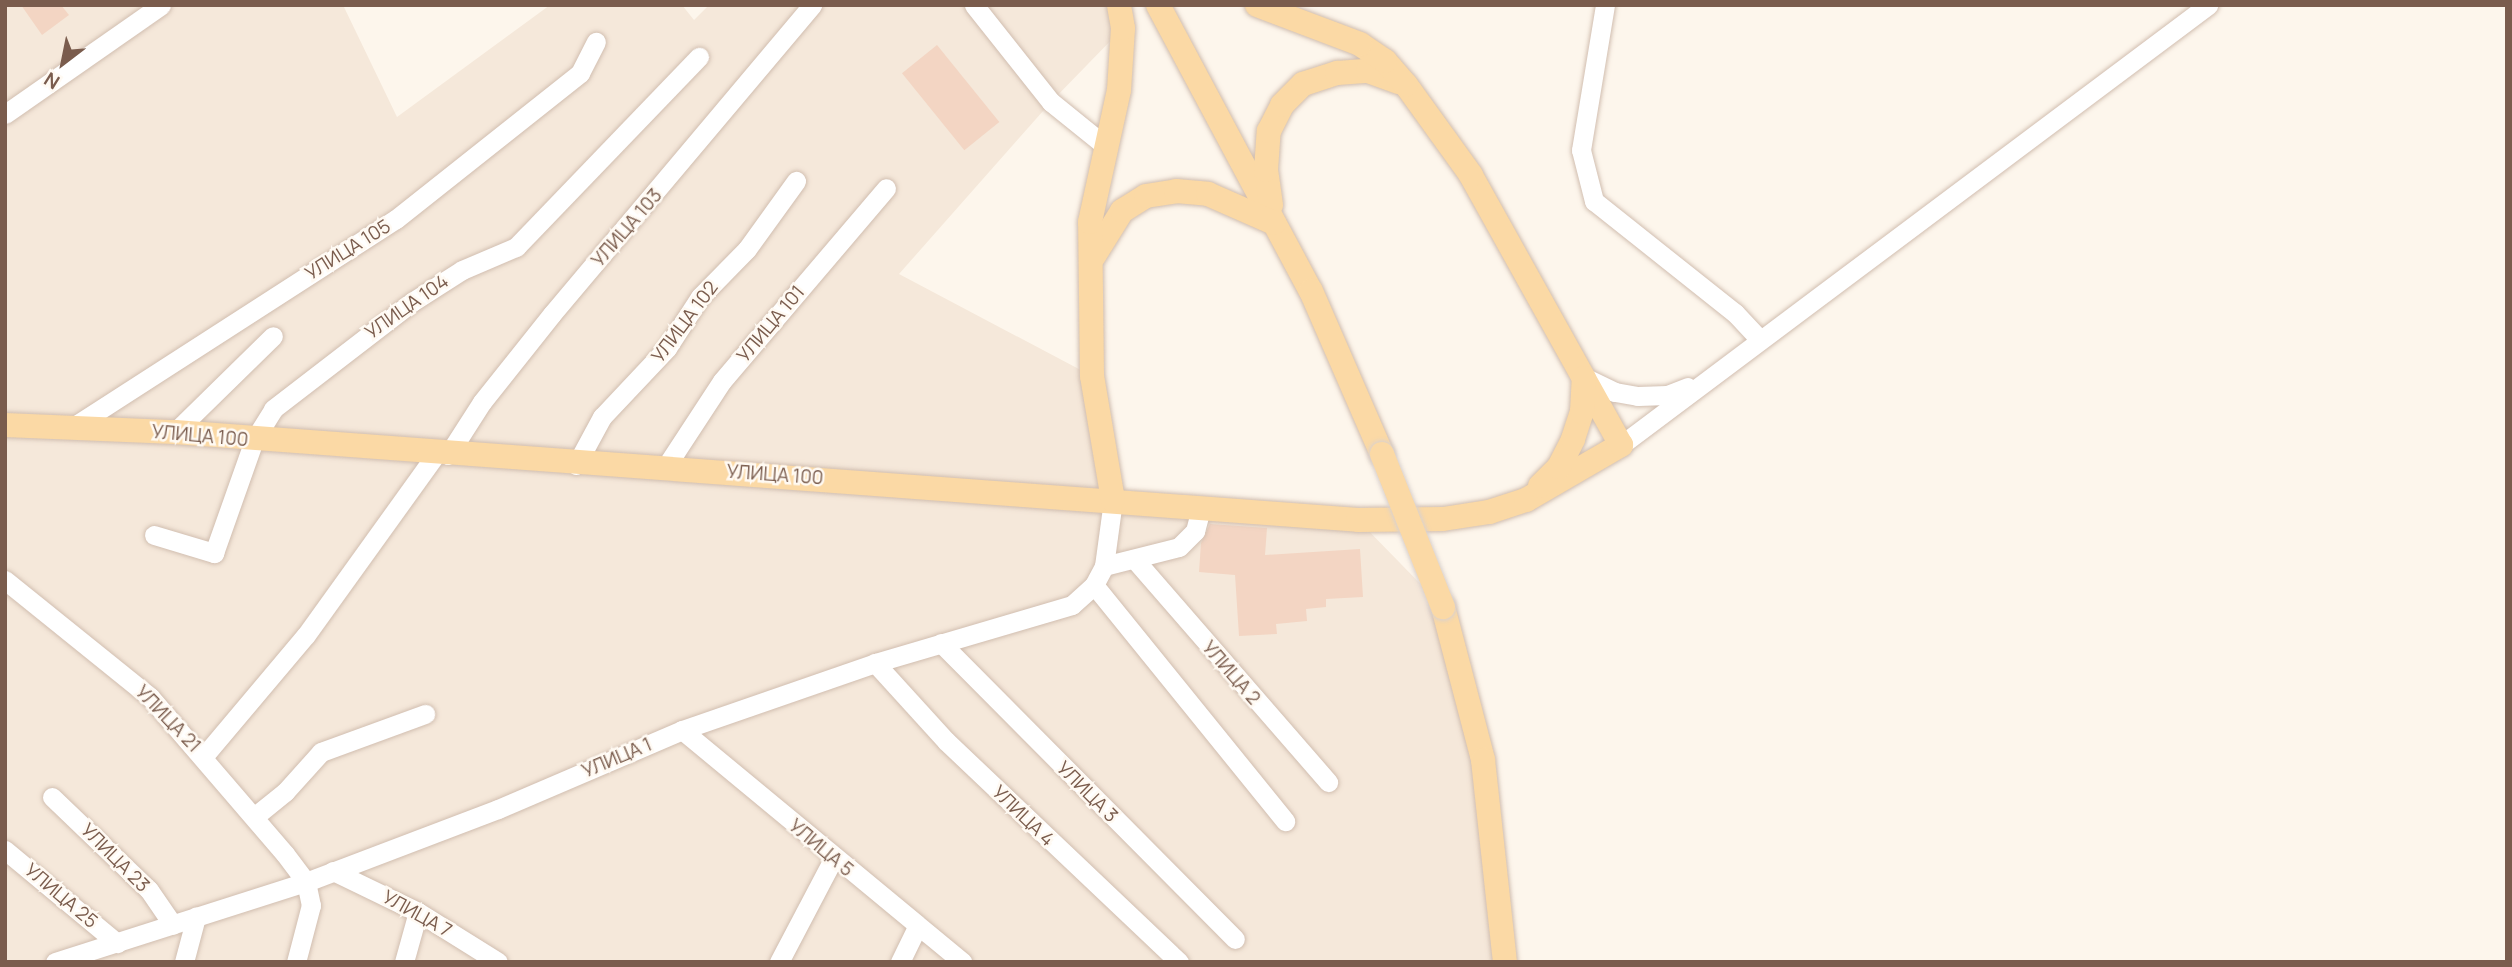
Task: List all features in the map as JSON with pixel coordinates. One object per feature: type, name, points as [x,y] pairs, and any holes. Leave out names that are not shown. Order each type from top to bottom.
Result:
[{"type":"main road","points":[[1113,500],[1092,376],[1094,256],[1090,222],[1119,90],[1123,28],[1119,5]]},
{"type":"main road","points":[[1158,5],[1349,370],[1443,607],[1483,760],[1505,962]]},
{"type":"main road","points":[[1257,5],[1360,44],[1385,61],[1406,85],[1471,176],[1621,445],[1526,500]]},
{"type":"main road","points":[[1274,223],[1266,170],[1269,131],[1282,104],[1303,84],[1337,73],[1368,71],[1406,85]]},
{"type":"main road","points":[[1094,256],[1122,211],[1146,196],[1176,191],[1208,194],[1274,223]]},
{"type":"main road","points":[[1526,500],[1559,467],[1573,439],[1582,412],[1584,377]]},
{"type":"main road","name":"УЛИЦА 100","points":[[5,425],[175,432],[576,465],[665,468],[1358,520],[1443,519],[1489,512],[1526,500]]},
{"type":"street","points":[[5,114],[160,5]]},
{"type":"street","name":"УЛИЦА 103","points":[[442,454],[544,324],[812,5]]},
{"type":"street","points":[[974,5],[1051,102],[1108,148]]},
{"type":"street","points":[[1605,5],[1581,150],[1594,201],[1735,313],[1759,339]]},
{"type":"street","points":[[1621,445],[2208,5]]},
{"type":"street","name":"УЛИЦА 105","points":[[73,427],[396,219],[580,74],[596,42]]},
{"type":"street","name":"УЛИЦА 104","points":[[154,535],[214,554],[254,440],[273,409],[306,379],[462,270],[516,247],[699,57]]},
{"type":"street","name":"УЛИЦА 102","points":[[576,465],[603,418],[667,348],[700,297],[747,249],[796,181]]},
{"type":"street","name":"УЛИЦА 101","points":[[665,468],[722,381],[886,188]]},
{"type":"street","points":[[175,432],[274,335]]},
{"type":"street","points":[[1584,377],[1615,392],[1638,396],[1667,395],[1705,380]]},
{"type":"street","points":[[204,756],[306,635],[442,454]]},
{"type":"street","name":"УЛИЦА 1","points":[[55,962],[306,882],[498,808],[682,730],[875,663],[1072,605],[1094,585],[1104,566],[1113,500]]},
{"type":"street","points":[[1104,566],[1136,561],[1179,547],[1195,531],[1201,509]]},
{"type":"street","name":"УЛИЦА 2","points":[[1136,561],[1328,782]]},
{"type":"street","name":"УЛИЦА 21","points":[[5,580],[150,697],[204,756],[306,882]]},
{"type":"street","points":[[1094,585],[1285,821]]},
{"type":"street","name":"УЛИЦА 3","points":[[941,643],[1235,939]]},
{"type":"street","name":"УЛИЦА 4","points":[[875,663],[946,741],[1179,962]]},
{"type":"street","points":[[254,817],[285,792],[321,752],[425,714]]},
{"type":"street","name":"УЛИЦА 5","points":[[682,730],[833,859],[962,962]]},
{"type":"street","name":"УЛИЦА 23","points":[[52,797],[149,890],[173,925]]},
{"type":"street","name":"УЛИЦА 25","points":[[5,850],[117,943]]},
{"type":"street","points":[[779,962],[833,859]]},
{"type":"street","name":"УЛИЦА 7","points":[[333,871],[418,912],[498,962]]},
{"type":"street","points":[[296,962],[311,905],[306,882]]},
{"type":"street","points":[[404,962],[418,912]]},
{"type":"street","points":[[184,962],[197,917]]},
{"type":"street","points":[[900,962],[917,927]]},
{"type":"shaded area","points":[[5,5],[343,5],[397,117],[550,5],[682,5],[694,20],[709,5],[1119,5],[1123,28],[1051,102],[899,274],[1092,376],[1113,500],[1358,520],[1443,607],[1465,685],[1505,962],[5,962]]},
{"type":"building","points":[[21,5],[61,5],[69,15],[42,35]]},
{"type":"building","points":[[937,45],[999,122],[964,150],[902,73]]},
{"type":"building","points":[[1210,524],[1267,528],[1265,555],[1360,549],[1363,597],[1326,599],[1326,607],[1306,609],[1307,621],[1276,624],[1277,634],[1239,636],[1235,575],[1199,572],[1201,543]]}]
